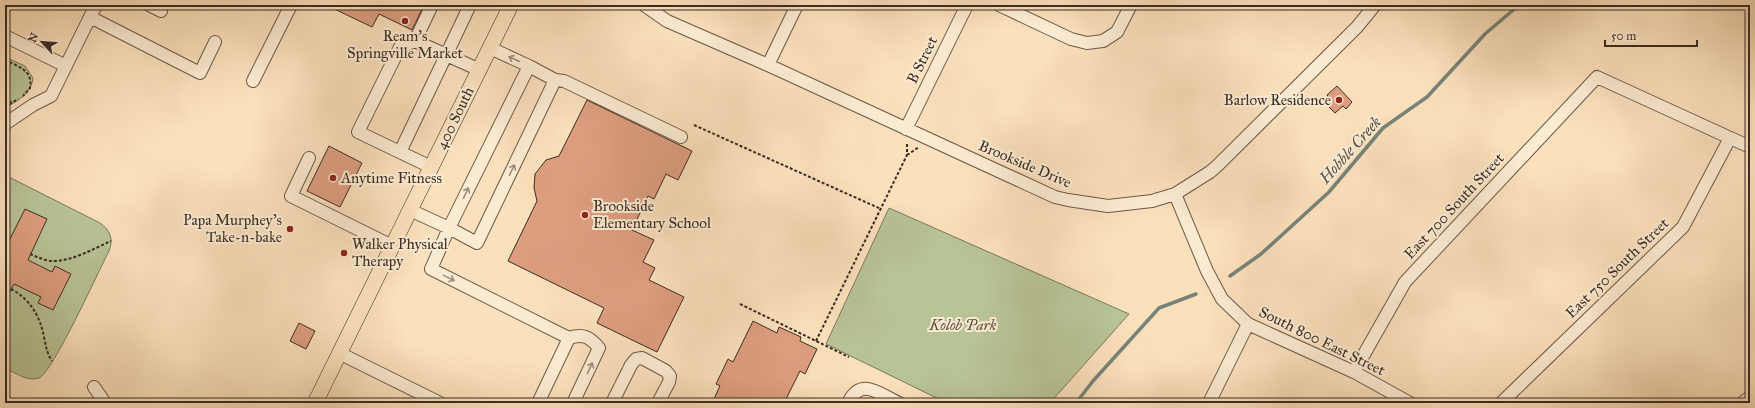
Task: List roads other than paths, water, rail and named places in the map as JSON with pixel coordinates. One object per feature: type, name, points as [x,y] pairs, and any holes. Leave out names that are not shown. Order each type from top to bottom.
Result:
[{"type":"main road","name":"400 South","points":[[314,403],[511,5]]},
{"type":"street","points":[[5,124],[33,105],[51,96],[96,5]]},
{"type":"street","points":[[149,5],[160,11]]},
{"type":"street","points":[[253,81],[291,5]]},
{"type":"street","points":[[431,167],[358,132],[400,47],[415,41],[432,5]]},
{"type":"street","points":[[400,152],[470,5]]},
{"type":"street","name":"Brookside Drive","points":[[644,5],[667,21],[768,65],[906,135],[1048,194],[1068,200],[1108,206],[1152,201],[1175,194],[1210,172],[1357,28],[1375,5]]},
{"type":"street","points":[[768,65],[797,5]]},
{"type":"street","name":"B Street","points":[[906,135],[967,5]]},
{"type":"street","points":[[999,5],[1071,39],[1087,43],[1103,41],[1117,32],[1131,5]]},
{"type":"street","points":[[90,17],[200,73],[215,42]]},
{"type":"street","points":[[5,36],[66,66]]},
{"type":"street","points":[[415,41],[480,70]]},
{"type":"street","points":[[490,48],[555,80],[564,80],[681,137]]},
{"type":"street","points":[[529,66],[449,228],[431,269],[569,338]]},
{"type":"street","name":"East 700 South Street","points":[[1354,372],[1405,282],[1597,77],[1730,138]]},
{"type":"street","points":[[410,210],[477,243],[555,80]]},
{"type":"street","points":[[1730,138],[1750,147]]},
{"type":"street","name":"East 750 South Street","points":[[1501,403],[1683,227],[1730,138]]},
{"type":"street","points":[[309,158],[291,196],[392,246]]},
{"type":"street","name":"South 800 East Street","points":[[1175,194],[1207,271],[1222,299],[1248,324],[1354,372],[1410,403]]},
{"type":"street","points":[[1209,403],[1248,324]]},
{"type":"street","points":[[538,403],[569,338],[577,335],[586,336],[593,340],[599,348],[573,403]]},
{"type":"street","points":[[339,353],[440,403]]},
{"type":"street","points":[[612,403],[631,365],[636,359],[642,358],[666,371],[670,376],[669,382],[658,403]]},
{"type":"street","points":[[94,387],[105,403]]},
{"type":"street","points":[[848,403],[852,394],[859,389],[866,388],[900,403]]},
{"type":"street","points":[[1742,403],[1750,397]]},
{"type":"waterway","name":"Hobble Creek","points":[[1230,276],[1261,254],[1329,192],[1383,128],[1427,97],[1485,34],[1519,5]]},
{"type":"waterway","name":"Hobble Creek","points":[[1076,403],[1093,381],[1159,308],[1196,294]]},
{"type":"place","name":"Ream's Springville Market","points":[[405,21]]},
{"type":"place","name":"Barlow Residence","points":[[1339,100]]},
{"type":"place","name":"Anytime Fitness","points":[[333,178]]},
{"type":"place","name":"Brookside Elementary School","points":[[585,215]]},
{"type":"place","name":"Papa Murphey's Take-n-bake","points":[[290,229]]},
{"type":"place","name":"Walker Physical Therapy","points":[[344,253]]},
{"type":"park label","name":"Kolob Park","points":[[963,325]]}]
